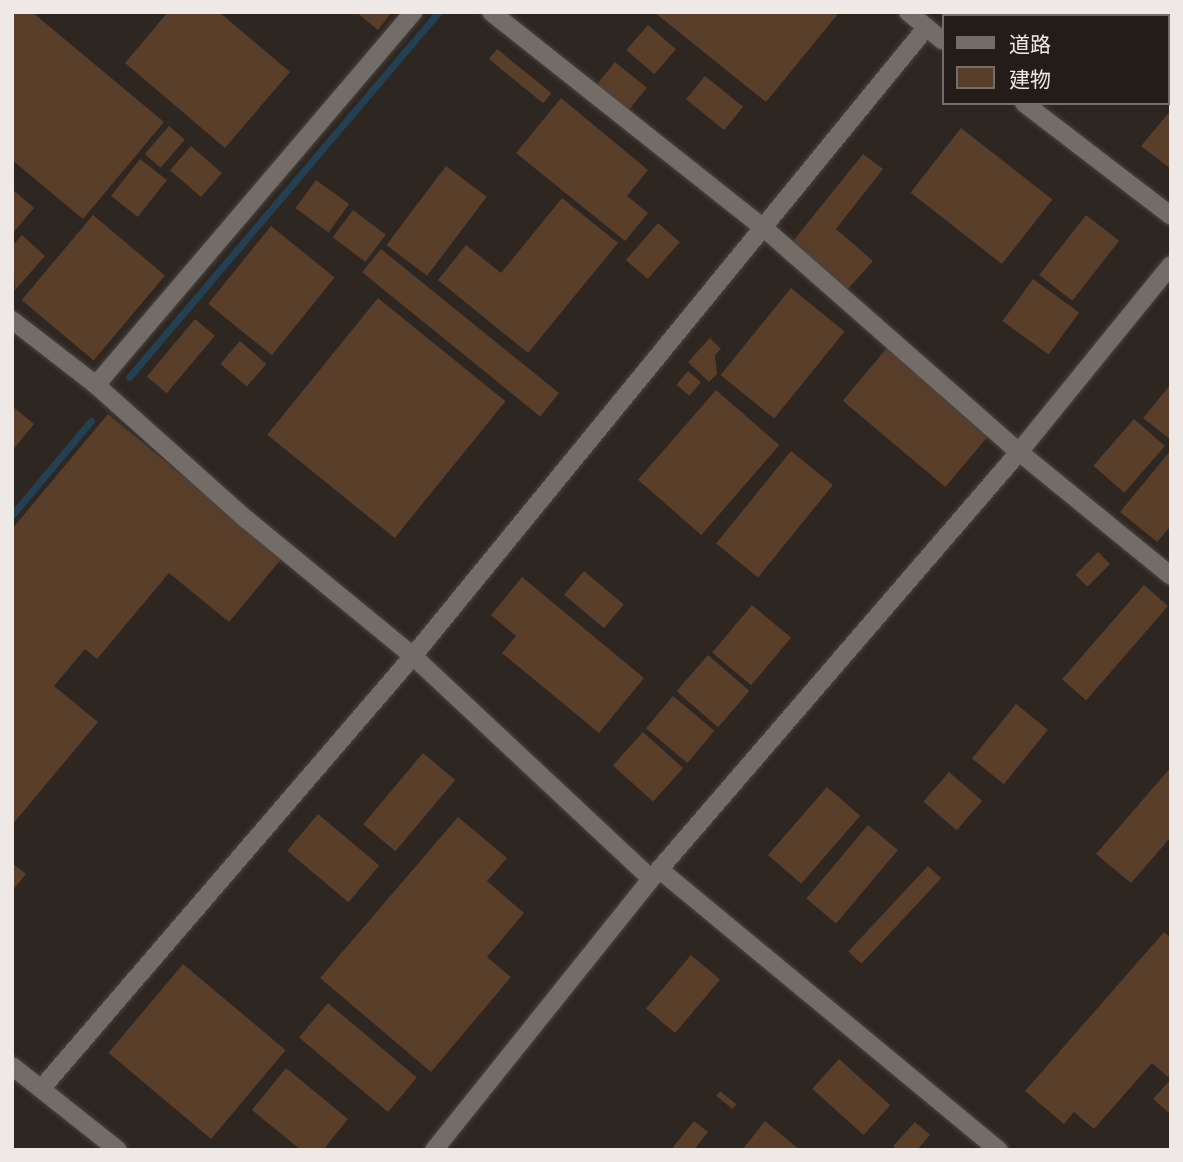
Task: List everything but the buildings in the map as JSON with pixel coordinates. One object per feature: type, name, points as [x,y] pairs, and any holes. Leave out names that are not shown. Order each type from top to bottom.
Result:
[{"type":"street","points":[[96,385],[414,12]]},
{"type":"street","points":[[491,12],[765,229],[1019,452],[1171,576]]},
{"type":"street","points":[[908,12],[942,40]]},
{"type":"street","points":[[41,1089],[413,656],[765,229],[926,28]]},
{"type":"street","points":[[1027,105],[1171,216]]},
{"type":"street","points":[[434,1150],[656,875],[1019,452],[1171,265]]},
{"type":"street","points":[[12,320],[96,385],[246,519],[413,656],[656,875],[999,1150]]},
{"type":"street","points":[[12,1066],[118,1150]]},
{"type":"waterway","points":[[129,377],[438,12]]},
{"type":"waterway","points":[[12,515],[91,421]]}]
